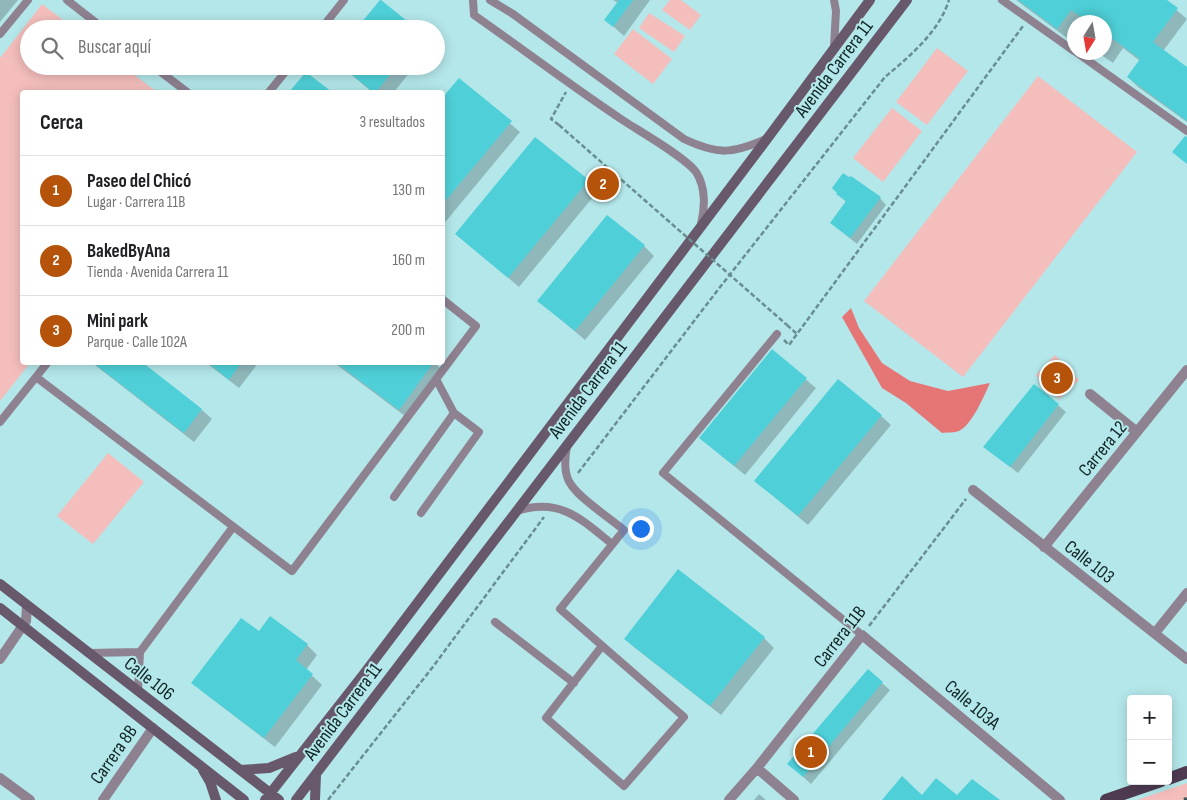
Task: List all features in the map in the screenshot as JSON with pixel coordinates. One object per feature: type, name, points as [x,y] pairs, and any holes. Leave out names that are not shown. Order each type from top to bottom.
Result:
[{"type":"main road","name":"Avenida Carrera 11","points":[[271,798],[303,752],[363,675],[870,0]]},
{"type":"main road","name":"Avenida Carrera 11","points":[[296,800],[907,0]]},
{"type":"main road","name":"Calle 106","points":[[0,584],[240,770],[271,798]]},
{"type":"main road","name":"Calle 106","points":[[0,608],[244,800]]},
{"type":"main road","points":[[240,770],[257,770],[278,765],[303,752]]},
{"type":"main road","points":[[199,764],[210,782],[216,800]]},
{"type":"main road","points":[[1172,778],[1187,772]]},
{"type":"main road","points":[[314,800],[316,774]]},
{"type":"main road","points":[[1106,800],[1149,785]]},
{"type":"street","name":"Carrera 12","points":[[1044,547],[1187,370]]},
{"type":"street","points":[[1090,394],[1137,432]]},
{"type":"street","name":"Calle 103","points":[[972,490],[1187,659]]},
{"type":"street","points":[[1155,633],[1187,592]]},
{"type":"street","points":[[0,659],[23,626],[27,616],[27,606]]},
{"type":"street","name":"Carrera 11B","points":[[729,800],[862,635]]},
{"type":"street","name":"Calle 103A","points":[[862,635],[1060,800]]},
{"type":"street","name":"Carrera 8B","points":[[103,800],[153,728]]},
{"type":"street","points":[[756,768],[794,800]]},
{"type":"street","points":[[0,778],[30,800]]},
{"type":"lane","points":[[0,34],[28,0]]},
{"type":"lane","points":[[67,0],[93,20]]},
{"type":"lane","points":[[328,20],[344,0]]},
{"type":"lane","points":[[473,0],[474,15],[682,160],[695,172],[701,185],[703,197],[704,210],[701,226]]},
{"type":"lane","points":[[490,0],[513,14],[684,139],[712,150],[724,152],[747,148],[767,139]]},
{"type":"lane","points":[[834,0],[836,11],[834,46]]},
{"type":"lane","points":[[1002,0],[1067,46]]},
{"type":"lane","points":[[1086,60],[1187,132]]},
{"type":"lane","points":[[164,75],[183,90]]},
{"type":"lane","points":[[271,90],[283,75]]},
{"type":"lane","points":[[36,377],[292,571],[476,326],[445,301]]},
{"type":"lane","points":[[777,334],[663,473],[862,635]]},
{"type":"lane","points":[[0,422],[46,365]]},
{"type":"lane","points":[[421,513],[479,432],[454,413],[436,379]]},
{"type":"lane","points":[[394,497],[454,413]]},
{"type":"lane","points":[[568,442],[565,471],[570,484],[578,495],[624,530],[560,609],[684,718],[624,786],[546,718],[602,646]]},
{"type":"lane","points":[[517,512],[540,506],[566,510],[580,518],[612,544]]},
{"type":"lane","points":[[138,691],[140,652],[233,527]]},
{"type":"lane","points":[[495,622],[574,683]]},
{"type":"lane","points":[[88,653],[140,652]]},
{"type":"path","points":[[570,484],[716,291],[885,77],[916,51],[945,13],[949,0]]},
{"type":"path","points":[[571,84],[551,119],[797,334],[1028,19]]},
{"type":"path","name":"Carrera 11B","points":[[862,635],[972,490]]},
{"type":"path","points":[[328,800],[432,668],[551,507]]},
{"type":"shaded area","points":[[670,0],[681,0],[701,15],[690,30],[662,10]]},
{"type":"shaded area","points":[[42,4],[63,20],[30,20]]},
{"type":"shaded area","points":[[649,13],[685,36],[674,52],[639,28]]},
{"type":"shaded area","points":[[633,29],[672,59],[653,84],[614,54]]},
{"type":"shaded area","points":[[20,32],[20,75],[135,75],[154,90],[20,90],[20,365],[28,365],[0,401],[0,58]]},
{"type":"shaded area","points":[[937,48],[968,71],[927,125],[896,102]]},
{"type":"shaded area","points":[[1038,76],[1137,152],[963,377],[864,301]]},
{"type":"shaded area","points":[[892,108],[922,131],[883,182],[853,158]]},
{"type":"shaded area","points":[[851,308],[859,328],[882,363],[910,381],[948,391],[990,383],[977,410],[964,428],[957,432],[942,433],[906,403],[882,388],[842,317]]},
{"type":"shaded area","points":[[1055,355],[1079,380],[1059,399],[1036,375]]},
{"type":"shaded area","points":[[108,453],[144,482],[93,544],[57,516]]},
{"type":"shaded area","points":[[1187,783],[1187,800],[1137,800]]},
{"type":"building","points":[[381,0],[406,20],[363,20]]},
{"type":"building","points":[[619,0],[633,0],[613,27],[604,20]]},
{"type":"building","points":[[1018,0],[1167,0],[1178,8],[1153,42],[1187,67],[1187,121],[1127,77],[1140,59],[1113,39],[1112,40],[1112,15],[1078,15],[1071,10],[1057,29]]},
{"type":"building","points":[[303,75],[310,75],[329,90],[291,90]]},
{"type":"building","points":[[352,75],[390,75],[378,90],[371,90]]},
{"type":"building","points":[[459,78],[512,121],[445,201],[445,94]]},
{"type":"building","points":[[1185,136],[1187,137],[1187,164],[1172,152]]},
{"type":"building","points":[[535,137],[589,180],[508,278],[455,234]]},
{"type":"building","points":[[843,173],[849,177],[851,176],[881,197],[850,238],[830,223],[846,201],[836,194],[832,188]]},
{"type":"building","points":[[607,215],[645,245],[575,331],[537,301]]},
{"type":"building","points":[[772,349],[807,378],[734,466],[699,438]]},
{"type":"building","points":[[96,365],[146,365],[202,409],[184,433]]},
{"type":"building","points":[[211,365],[240,365],[229,380]]},
{"type":"building","points":[[339,365],[432,365],[399,410]]},
{"type":"building","points":[[838,379],[882,415],[798,516],[754,481]]},
{"type":"building","points":[[1034,384],[1059,404],[1010,467],[983,447]]},
{"type":"building","points":[[678,569],[765,637],[710,706],[624,639]]},
{"type":"building","points":[[270,616],[308,644],[296,660],[313,674],[264,738],[191,683],[241,618],[259,631]]},
{"type":"building","points":[[868,669],[883,682],[803,777],[787,764]]},
{"type":"building","points":[[902,776],[922,795],[936,778],[957,795],[972,779],[1000,800],[882,800]]},
{"type":"place","name":"BakedByAna","points":[[603,184]]},
{"type":"place","name":"Mini park","points":[[1057,378]]},
{"type":"place","name":"Paseo del Chicó","points":[[811,752]]}]
